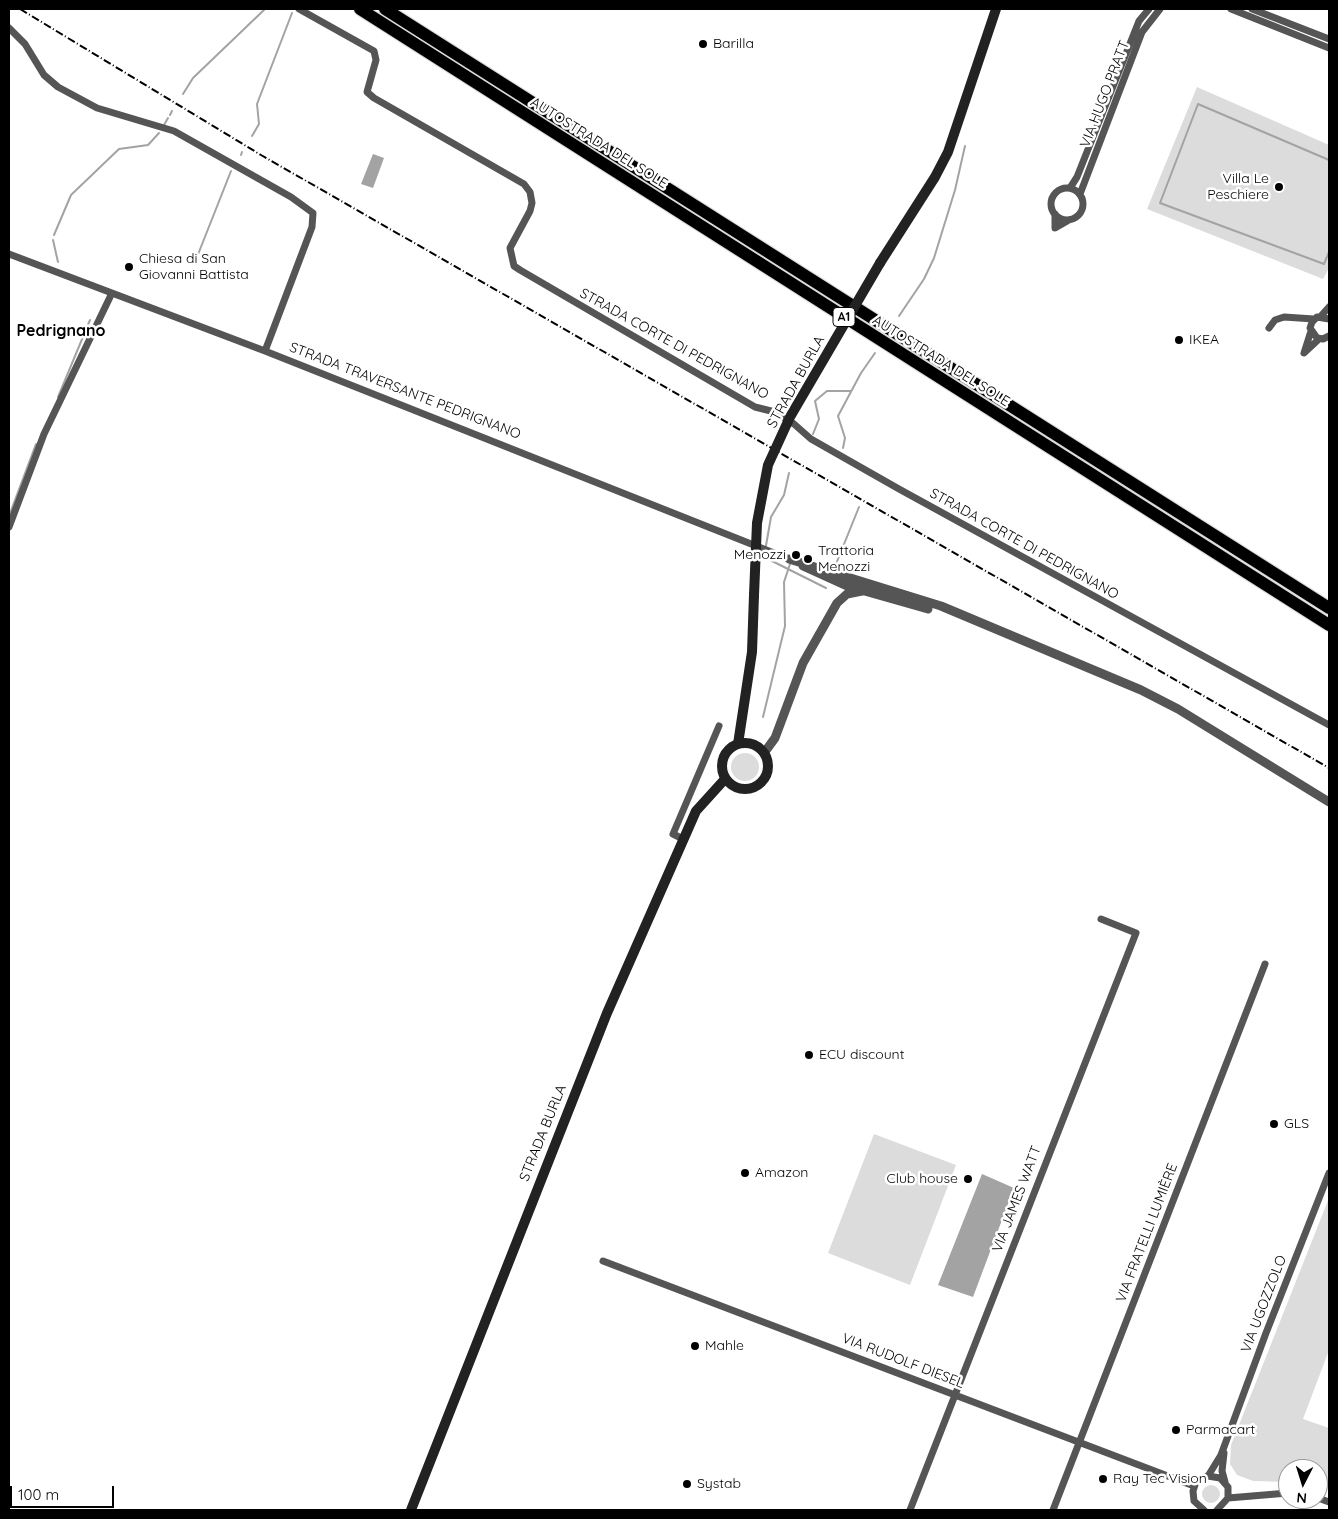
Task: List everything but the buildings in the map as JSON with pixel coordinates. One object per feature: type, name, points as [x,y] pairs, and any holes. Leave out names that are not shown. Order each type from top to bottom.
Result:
[{"type":"highway","name":"AUTOSTRADA DEL SOLE","points":[[360,9],[1329,625]]},
{"type":"highway","name":"AUTOSTRADA DEL SOLE","points":[[385,9],[1329,608]]},
{"type":"main road","name":"STRADA BURLA","points":[[738,744],[752,652],[757,523],[768,465],[790,418],[880,263],[935,177],[948,152],[996,9]]},
{"type":"main road","points":[[738,744],[752,744],[764,753],[768,768],[760,784],[744,790],[733,787],[725,779],[721,769],[722,758],[728,749],[738,744]]},
{"type":"main road","name":"STRADA BURLA","points":[[411,1510],[578,1084],[683,839],[696,811],[725,779]]},
{"type":"street","name":"STRADA CORTE DI PEDRIGNANO","points":[[299,9],[374,51],[376,60],[367,92],[524,184],[530,192],[532,203],[530,211],[510,248],[514,266],[755,407],[775,412],[794,424],[811,439],[899,489],[1329,725]]},
{"type":"street","name":"VIA HUGO PRATT","points":[[1070,188],[1077,177],[1139,21],[1149,9]]},
{"type":"street","name":"VIA HUGO PRATT","points":[[1080,194],[1142,32],[1160,9]]},
{"type":"street","points":[[1231,9],[1329,48]]},
{"type":"street","points":[[1252,9],[1329,39]]},
{"type":"street","points":[[9,28],[25,44],[44,75],[58,87],[97,108],[174,131],[291,198],[313,213],[312,227],[265,351]]},
{"type":"street","points":[[1070,188],[1080,194],[1083,202],[1082,211],[1076,217],[1055,228],[1055,214],[1051,204],[1054,194],[1061,189],[1070,188]]},
{"type":"street","points":[[1055,214],[1069,220]]},
{"type":"street","name":"STRADA TRAVERSANTE PEDRIGNANO","points":[[9,254],[111,295],[265,351],[772,552],[830,579],[847,590],[862,591],[960,616]]},
{"type":"street","points":[[9,527],[44,434],[111,295]]},
{"type":"street","points":[[1329,307],[1317,318],[1310,330],[1304,353],[1320,339],[1329,336]]},
{"type":"street","points":[[1269,328],[1279,318],[1300,320],[1329,319]]},
{"type":"street","points":[[1300,320],[1320,339]]},
{"type":"street","name":"STRADA TRAVERSANTE PEDRIGNANO","points":[[789,559],[941,606],[960,616],[1141,690],[1328,798]]},
{"type":"street","points":[[764,753],[775,738],[803,663],[837,603],[840,593],[847,590],[840,575]]},
{"type":"street","points":[[830,579],[837,589],[837,603]]},
{"type":"street","name":"STRADA TRAVERSANTE PEDRIGNANO","points":[[847,590],[858,585],[885,594],[911,598]]},
{"type":"street","points":[[683,839],[673,834],[719,726]]},
{"type":"street","name":"VIA JAMES WATT","points":[[910,1510],[1136,933],[1101,918]]},
{"type":"street","name":"VIA FRATELLI LUMIÈRE","points":[[1054,1510],[1265,964]]},
{"type":"street","name":"VIA UGOZZOLO","points":[[1208,1476],[1216,1466],[1225,1445],[1266,1333],[1329,1173]]},
{"type":"street","name":"VIA RUDOLF DIESEL","points":[[603,1261],[1194,1486]]},
{"type":"street","name":"VIA UGOZZOLO","points":[[1225,1445],[1222,1471],[1228,1487],[1228,1498]]},
{"type":"street","points":[[1204,1510],[1197,1508],[1192,1496],[1194,1486],[1200,1479],[1208,1476],[1220,1478],[1225,1482]]},
{"type":"street","points":[[1217,1510],[1228,1498],[1278,1494]]},
{"type":"shaded area","points":[[1197,87],[1329,145],[1329,268],[1323,279],[1147,209]]},
{"type":"shaded area","points":[[373,154],[384,158],[373,188],[361,184]]},
{"type":"shaded area","points":[[745,753],[755,757],[759,767],[755,777],[745,781],[735,777],[731,767],[735,757]]},
{"type":"shaded area","points":[[874,1134],[956,1165],[910,1285],[828,1253]]},
{"type":"shaded area","points":[[982,1174],[1014,1188],[973,1297],[938,1285]]},
{"type":"shaded area","points":[[1329,1198],[1329,1350],[1303,1419],[1329,1428],[1329,1490],[1328,1459],[1278,1459],[1278,1482],[1253,1481],[1237,1475],[1230,1464],[1231,1445]]},
{"type":"shaded area","points":[[1207,1485],[1215,1485],[1220,1490],[1218,1501],[1207,1503],[1202,1498],[1202,1490]]},
{"type":"waterway","points":[[183,94],[193,78],[265,9]]},
{"type":"waterway","points":[[252,136],[259,124],[257,104],[292,13]]},
{"type":"waterway","points":[[1329,160],[1198,104],[1160,203],[1324,264],[1329,252]]},
{"type":"waterway","points":[[170,115],[172,111]]},
{"type":"waterway","points":[[164,125],[168,118]]},
{"type":"waterway","points":[[54,235],[71,195],[119,149],[148,145],[159,133]]},
{"type":"waterway","points":[[899,316],[924,279],[934,258],[955,190],[965,146]]},
{"type":"waterway","points":[[197,257],[231,171]]},
{"type":"waterway","points":[[53,240],[58,262]]},
{"type":"waterway","points":[[58,397],[90,320]]},
{"type":"waterway","points":[[843,448],[845,438],[838,416],[861,373],[875,353]]},
{"type":"waterway","points":[[813,434],[819,419],[815,401],[827,391],[851,391]]},
{"type":"waterway","points":[[9,516],[36,444]]},
{"type":"waterway","points":[[789,473],[784,495],[771,517],[764,557],[826,588]]},
{"type":"waterway","points":[[834,569],[859,507]]},
{"type":"waterway","points":[[763,717],[785,626],[784,582],[790,564]]},
{"type":"railway","points":[[20,9],[261,155],[1329,768]]},
{"type":"place","name":"Barilla","points":[[703,44]]},
{"type":"place","name":"Villa Le Peschiere","points":[[1279,187]]},
{"type":"place","name":"Chiesa di San Giovanni Battista","points":[[129,267]]},
{"type":"place","name":"IKEA","points":[[1179,340]]},
{"type":"place","name":"Menozzi","points":[[796,555]]},
{"type":"place","name":"Trattoria Menozzi","points":[[808,559]]},
{"type":"place","name":"ECU discount","points":[[809,1055]]},
{"type":"place","name":"GLS","points":[[1274,1124]]},
{"type":"place","name":"Amazon","points":[[745,1173]]},
{"type":"place","name":"Club house","points":[[968,1179]]},
{"type":"place","name":"Mahle","points":[[695,1346]]},
{"type":"place","name":"Parmacart","points":[[1176,1430]]},
{"type":"place","name":"Ray Tec Vision","points":[[1103,1479]]},
{"type":"place","name":"Systab","points":[[687,1484]]},
{"type":"district","name":"Pedrignano","points":[[61,331]]}]
